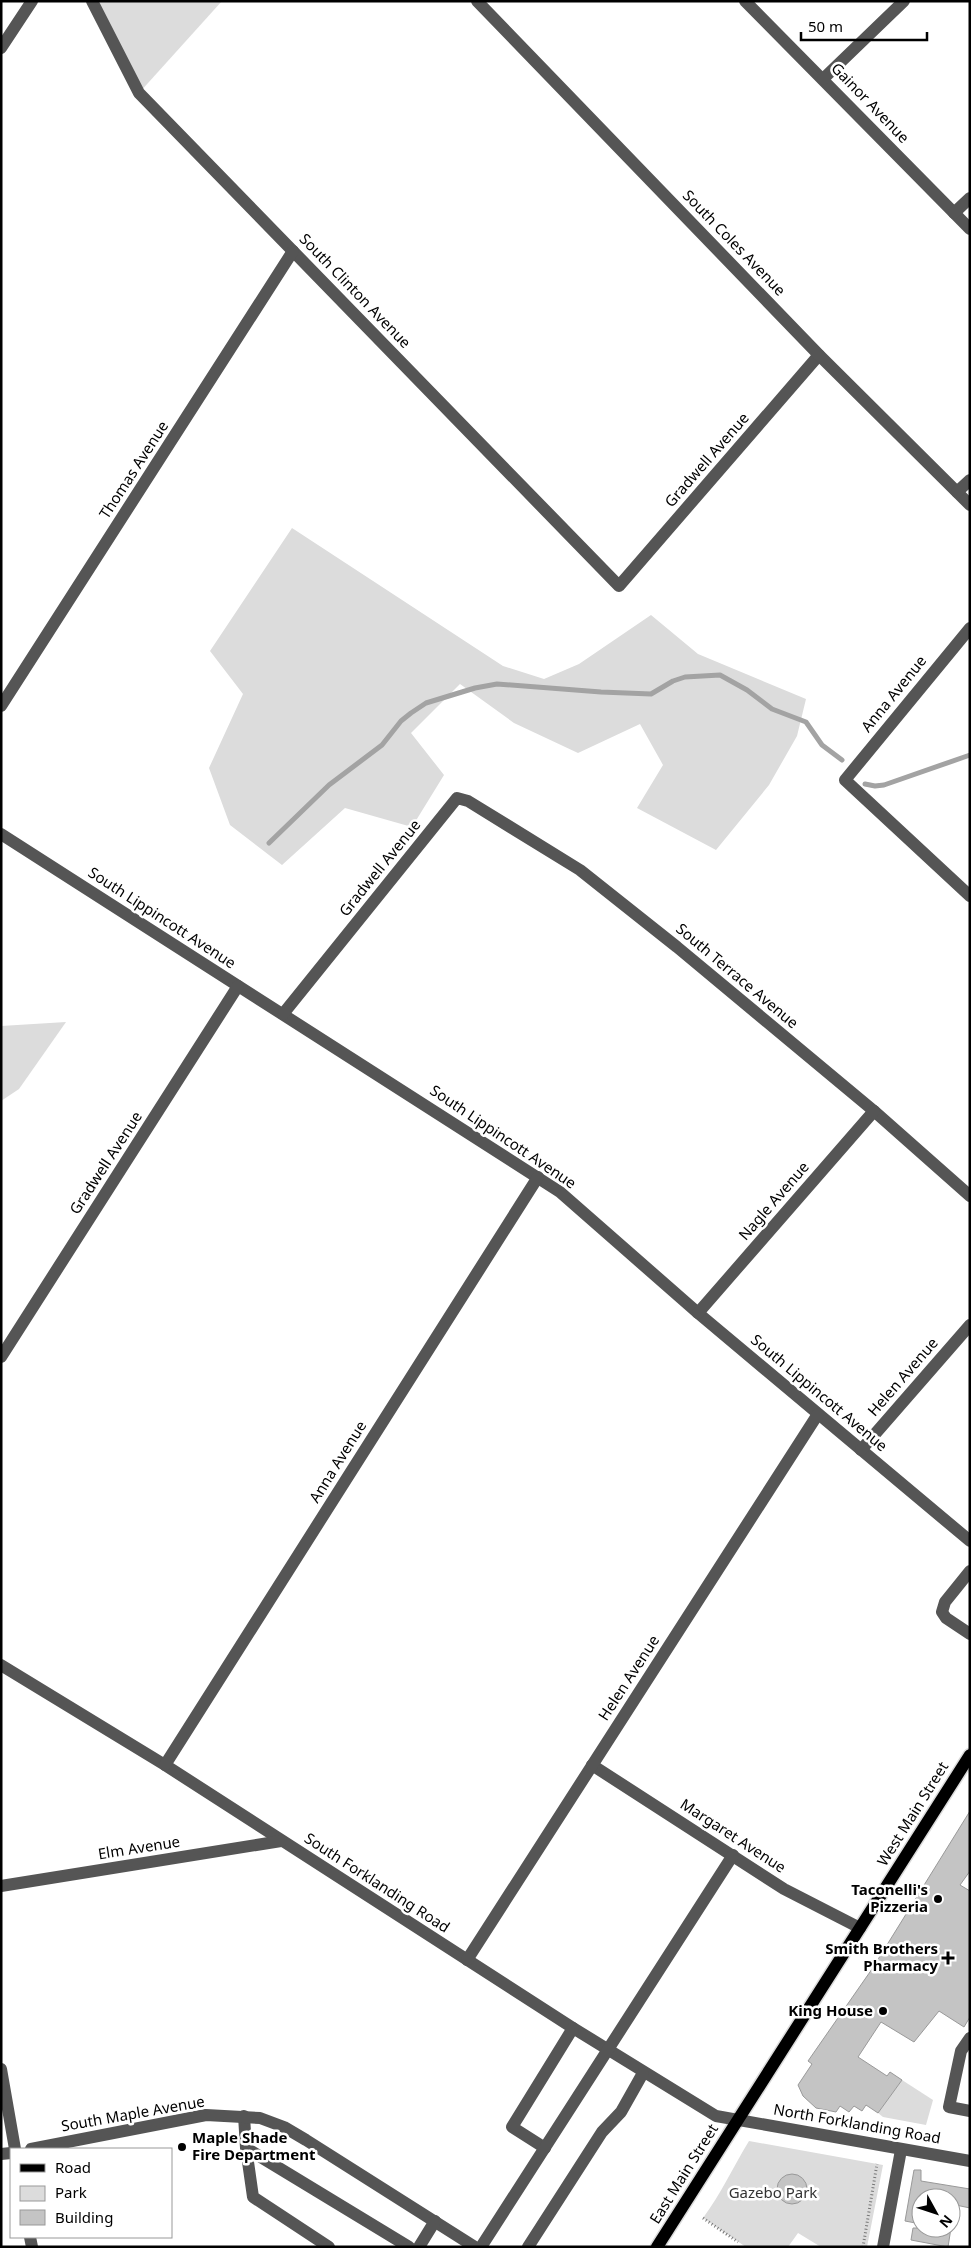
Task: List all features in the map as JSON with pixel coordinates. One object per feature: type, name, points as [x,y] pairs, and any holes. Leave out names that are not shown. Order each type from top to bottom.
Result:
[{"type":"main road","name":"West Main Street","points":[[738,2119],[970,1755]]},
{"type":"main road","name":"East Main Street","points":[[657,2247],[738,2119]]},
{"type":"street","points":[[1,48],[32,1]]},
{"type":"street","name":"South Clinton Avenue","points":[[92,1],[139,93],[619,586]]},
{"type":"street","name":"South Coles Avenue","points":[[477,1],[819,354],[970,505]]},
{"type":"street","name":"Gainor Avenue","points":[[745,1],[823,79],[847,107],[970,229]]},
{"type":"street","points":[[823,79],[904,1]]},
{"type":"street","points":[[954,212],[970,198]]},
{"type":"street","name":"Thomas Avenue","points":[[1,706],[293,251]]},
{"type":"street","name":"Gradwell Avenue","points":[[619,586],[819,354]]},
{"type":"street","points":[[957,492],[970,480]]},
{"type":"street","name":"Anna Avenue","points":[[970,628],[844,780],[970,896]]},
{"type":"street","name":"Gradwell Avenue","points":[[283,1014],[457,798],[468,801]]},
{"type":"street","name":"South Terrace Avenue","points":[[468,801],[580,870],[677,947],[874,1112],[970,1196]]},
{"type":"street","name":"South Lippincott Avenue","points":[[1,834],[538,1177],[610,1233],[698,1312],[970,1542]]},
{"type":"street","name":"Gradwell Avenue","points":[[1,1357],[238,986]]},
{"type":"street","name":"Nagle Avenue","points":[[698,1312],[874,1112]]},
{"type":"street","name":"Anna Avenue","points":[[165,1765],[538,1177]]},
{"type":"street","name":"Helen Avenue","points":[[862,1450],[970,1325]]},
{"type":"street","name":"Helen Avenue","points":[[466,1960],[818,1414]]},
{"type":"street","points":[[970,1571],[944,1602],[942,1612],[946,1618],[970,1634]]},
{"type":"street","name":"South Forklanding Road","points":[[1,1665],[165,1765],[643,2073],[716,2116],[738,2119]]},
{"type":"street","name":"Margaret Avenue","points":[[592,1765],[796,1896],[860,1928]]},
{"type":"street","name":"Elm Avenue","points":[[1,1886],[281,1841]]},
{"type":"street","points":[[481,2247],[734,1855]]},
{"type":"street","points":[[545,2148],[512,2128],[573,2028]]},
{"type":"street","points":[[970,2038],[961,2051],[949,2107],[970,2112]]},
{"type":"street","points":[[1,2069],[15,2148]]},
{"type":"street","points":[[528,2247],[602,2132],[621,2112],[643,2073]]},
{"type":"street","name":"South Maple Avenue","points":[[36,2148],[206,2115],[260,2118],[284,2127],[475,2247]]},
{"type":"street","points":[[244,2116],[246,2148],[253,2197],[329,2247]]},
{"type":"street","name":"North Forklanding Road","points":[[738,2119],[970,2161]]},
{"type":"street","points":[[246,2148],[409,2247]]},
{"type":"street","points":[[883,2247],[901,2150]]},
{"type":"street","points":[[419,2247],[435,2221]]},
{"type":"path","points":[[863,2247],[877,2164]]},
{"type":"path","points":[[703,2218],[738,2242]]},
{"type":"green space","points":[[92,1],[222,1],[139,93]]},
{"type":"green space","points":[[292,528],[503,666],[544,679],[579,664],[651,615],[698,654],[806,699],[797,736],[769,785],[716,850],[637,808],[663,765],[640,724],[578,753],[514,723],[460,684],[411,733],[444,775],[412,827],[345,808],[282,865],[230,825],[209,768],[243,694],[210,651]]},
{"type":"green space","points":[[66,1022],[19,1089],[1,1101],[1,1026]]},
{"type":"green space","points":[[902,2080],[933,2100],[926,2125],[883,2117],[878,2113]]},
{"type":"green space","name":"Gazebo Park","points":[[749,2141],[883,2165],[867,2247],[821,2247],[798,2233],[788,2247],[746,2247],[703,2218]]},
{"type":"building","points":[[970,1811],[970,1871],[960,1885],[970,1891],[970,2017],[964,2027],[939,2011],[914,2042],[881,2022],[858,2057],[887,2076],[890,2072],[902,2080],[878,2113],[866,2105],[862,2111],[854,2106],[849,2112],[840,2106],[836,2112],[816,2108],[803,2096],[798,2085],[812,2064],[808,2061],[872,1969]]},
{"type":"building","points":[[914,2170],[921,2170],[921,2181],[970,2189],[970,2208],[961,2206],[961,2188],[911,2188],[911,2222],[905,2221]]},
{"type":"building","points":[[792,2174],[803,2178],[807,2189],[803,2200],[792,2204],[781,2200],[777,2189],[781,2178]]},
{"type":"building","points":[[911,2238],[949,2238],[948,2247],[911,2240]]},
{"type":"waterway","points":[[269,843],[329,785],[382,745],[401,721],[411,713],[426,703],[475,688],[497,684],[651,694],[673,681],[685,677],[720,675],[747,690],[772,709],[806,722],[822,745],[842,760]]},
{"type":"waterway","points":[[865,784],[884,785],[970,755]]},
{"type":"place","name":"Taconelli's Pizzeria","points":[[938,1899]]},
{"type":"place","name":"Smith Brothers Pharmacy","points":[[948,1958]]},
{"type":"place","name":"King House","points":[[883,2011]]},
{"type":"place","name":"Maple Shade Fire Department","points":[[182,2147]]}]
